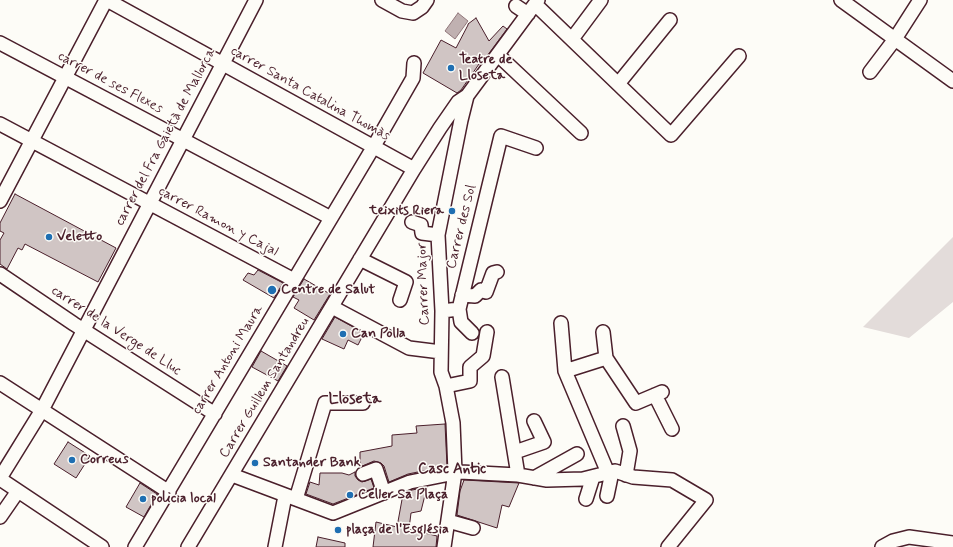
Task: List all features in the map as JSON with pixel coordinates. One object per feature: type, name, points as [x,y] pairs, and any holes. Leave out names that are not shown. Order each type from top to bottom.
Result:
[{"type":"street","name":"carrer Santa Catalina Thomàs","points":[[107,0],[414,169]]},
{"type":"street","points":[[0,201],[31,140],[107,0]]},
{"type":"street","name":"carrer del Fra Gaietà de Mallorca","points":[[0,479],[42,410],[256,0]]},
{"type":"street","points":[[382,0],[402,11],[413,12],[422,7],[427,0]]},
{"type":"street","points":[[572,40],[600,0]]},
{"type":"street","points":[[841,0],[953,81]]},
{"type":"street","points":[[870,72],[895,39],[920,0]]},
{"type":"street","points":[[516,6],[534,6],[572,40],[671,135],[738,56]]},
{"type":"street","name":"Carrer Guillem Santandreu","points":[[188,547],[414,169],[463,99],[534,6]]},
{"type":"street","points":[[618,84],[670,20]]},
{"type":"street","name":"carrer de ses Flexes","points":[[0,43],[331,218]]},
{"type":"street","points":[[498,55],[582,133]]},
{"type":"street","name":"carrer Antoni Maura","points":[[135,547],[374,146],[413,78],[414,63]]},
{"type":"street","name":"Carrer Major","points":[[444,547],[455,472],[453,424],[446,386],[441,372],[442,311],[438,235],[461,120],[463,99]]},
{"type":"street","name":"carrer Ramon y Cajal","points":[[0,124],[294,280]]},
{"type":"street","name":"Carrer des Sol","points":[[458,309],[501,136],[536,148]]},
{"type":"street","points":[[412,222],[421,225],[422,233],[438,235]]},
{"type":"street","points":[[360,259],[406,282],[400,300]]},
{"type":"street","points":[[462,295],[475,296],[481,290],[486,292],[493,273],[497,272]]},
{"type":"street","name":"carrer de la Verge de Lluc","points":[[0,274],[83,330],[215,414]]},
{"type":"street","points":[[332,307],[409,348],[441,352]]},
{"type":"street","points":[[442,311],[458,309],[461,322],[472,333]]},
{"type":"street","points":[[561,323],[565,371],[610,472],[607,496]]},
{"type":"street","points":[[446,386],[470,380],[470,367],[482,356],[487,332]]},
{"type":"street","points":[[603,332],[606,358],[636,403],[658,394],[672,429]]},
{"type":"street","points":[[565,371],[606,358]]},
{"type":"street","points":[[502,377],[518,475]]},
{"type":"street","points":[[0,383],[169,492]]},
{"type":"street","points":[[275,547],[325,403],[363,403]]},
{"type":"street","points":[[515,452],[544,442],[534,422]]},
{"type":"street","points":[[623,426],[630,451],[626,475]]},
{"type":"street","points":[[534,478],[577,454]]},
{"type":"street","points":[[363,474],[376,469],[384,493]]},
{"type":"street","points":[[232,475],[333,513],[410,482],[455,472],[518,475],[546,480],[583,479],[615,471],[633,477],[672,480],[706,500],[668,547]]},
{"type":"street","points":[[586,499],[593,477]]},
{"type":"street","points":[[0,479],[97,546]]},
{"type":"street","points":[[0,517],[18,491]]},
{"type":"street","points":[[448,521],[473,528]]},
{"type":"street","points":[[882,547],[893,541],[909,537],[953,543]]},
{"type":"shaded area","points":[[458,13],[468,21],[455,39],[445,31]]},
{"type":"shaded area","points":[[953,237],[953,302],[909,338],[863,327]]},
{"type":"building","name":"Teatre de Lloseta","points":[[476,18],[489,41],[503,26],[507,29],[482,63],[479,64],[461,90],[457,93],[423,73],[441,40],[456,48],[468,24]]},
{"type":"building","name":"Veletto","points":[[15,194],[116,248],[98,282],[25,244],[22,250],[18,248],[7,269],[0,264],[0,240],[4,233],[0,231],[0,223]]},
{"type":"building","name":"Centre de Salut","points":[[258,270],[283,283],[274,298],[243,280],[248,273],[254,275]]},
{"type":"building","points":[[304,279],[330,294],[314,320],[294,308],[299,300],[293,297]]},
{"type":"building","name":"Can Polla","points":[[335,317],[364,333],[358,345],[348,340],[344,349],[322,339]]},
{"type":"building","points":[[261,351],[287,366],[278,381],[252,367]]},
{"type":"building","points":[[445,424],[447,466],[408,474],[389,482],[384,466],[381,463],[374,461],[360,467],[360,452],[392,446],[392,435],[417,433],[416,426]]},
{"type":"building","name":"Correus","points":[[68,442],[90,456],[76,478],[54,464]]},
{"type":"building","points":[[355,472],[355,476],[362,482],[371,479],[374,488],[333,504],[306,494],[310,482],[319,485],[320,473],[342,473],[349,475]]},
{"type":"building","points":[[464,480],[519,483],[509,507],[502,505],[497,528],[457,515],[460,491]]},
{"type":"building","name":"policia local","points":[[140,483],[157,494],[144,517],[126,507]]},
{"type":"building","points":[[427,487],[421,511],[411,513],[409,529],[437,536],[436,547],[373,547],[376,522],[397,527],[403,494],[412,490]]},
{"type":"building","points":[[318,537],[345,543],[345,547],[316,547]]},
{"type":"place","name":"Teatre de Lloseta","points":[[451,68]]},
{"type":"place","name":"teixits Riera","points":[[452,211]]},
{"type":"place","name":"Veletto","points":[[49,237]]},
{"type":"place","name":"Centre de Salut","points":[[272,290]]},
{"type":"place","name":"Can Polla","points":[[343,334]]},
{"type":"place","name":"Correus","points":[[72,460]]},
{"type":"place","name":"Santander Bank","points":[[255,463]]},
{"type":"place","name":"Celler Sa Plaça","points":[[350,495]]},
{"type":"place","name":"policia local","points":[[143,499]]},
{"type":"place","name":"plaça de l'Església","points":[[338,530]]},
{"type":"district","name":"Lloseta","points":[[355,400]]},
{"type":"district","name":"Casc Antic","points":[[452,470]]}]
